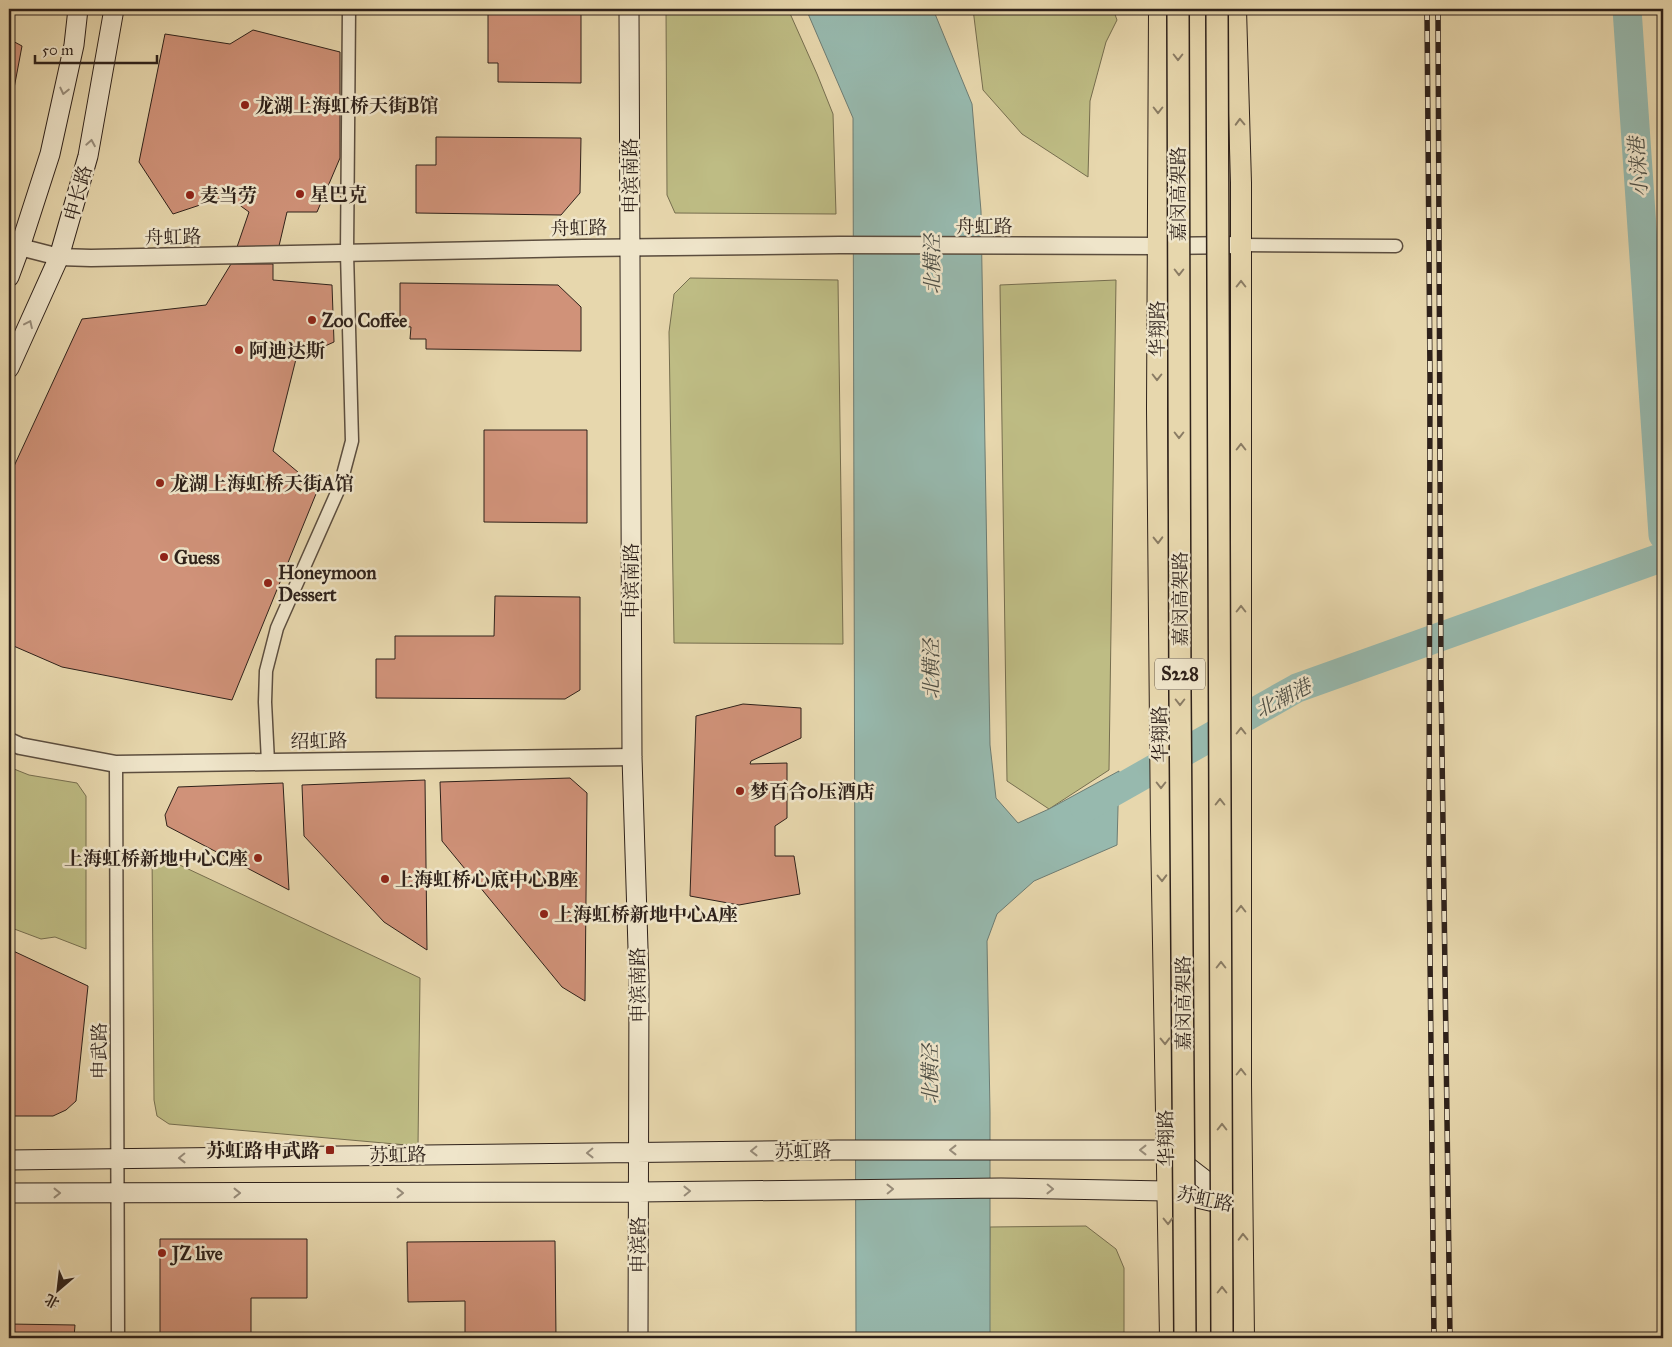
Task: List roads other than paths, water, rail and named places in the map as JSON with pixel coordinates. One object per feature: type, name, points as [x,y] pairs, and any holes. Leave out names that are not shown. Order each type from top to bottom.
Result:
[{"type":"highway","name":"嘉闵高架路","points":[[1178,9],[1180,674],[1185,1338]]},
{"type":"highway","name":"嘉闵高架路","points":[[1217,9],[1222,1338]]},
{"type":"main road","name":"申长路","points":[[9,277],[15,245],[50,154],[74,45],[78,9]]},
{"type":"main road","name":"申长路","points":[[9,368],[59,257],[88,156],[114,9]]},
{"type":"main road","name":"申滨南路","points":[[629,9],[632,757],[639,980],[638,1152]]},
{"type":"main road","name":"华翔路","points":[[1159,9],[1156,409],[1170,1338]]},
{"type":"main road","points":[[1236,9],[1241,183],[1242,1208],[1244,1338]]},
{"type":"main road","name":"苏虹路","points":[[9,1160],[838,1150],[1166,1150],[1242,1208]]},
{"type":"main road","name":"申滨路","points":[[638,1152],[638,1338]]},
{"type":"main road","name":"苏虹路","points":[[9,1193],[638,1192],[1002,1188],[1167,1191],[1242,1208]]},
{"type":"street","points":[[268,762],[265,702],[266,671],[277,628],[340,486],[352,441],[347,253],[349,9]]},
{"type":"street","name":"舟虹路","points":[[15,245],[59,257],[91,258],[840,245],[1241,245]]},
{"type":"street","points":[[1241,245],[1396,246]]},
{"type":"street","name":"绍虹路","points":[[9,741],[20,746],[116,764],[632,757]]},
{"type":"street","name":"申武路","points":[[116,764],[118,1338]]},
{"type":"water","name":"北横泾","points":[[806,9],[933,9],[972,104],[981,211],[990,745],[996,798],[1018,823],[1049,809],[1119,771],[1117,845],[1034,881],[997,914],[987,941],[990,1112],[990,1338],[856,1338],[853,118]]},
{"type":"waterway","name":"小涞港","points":[[1627,9],[1663,535]]},
{"type":"waterway","name":"北潮港","points":[[1085,808],[1297,688],[1663,557]]},
{"type":"railway","points":[[1427,9],[1430,377],[1429,859],[1434,1338]]},
{"type":"railway","points":[[1438,9],[1441,679],[1450,1338]]},
{"type":"place","name":"龙湖上海虹桥天街B馆","points":[[245,105]]},
{"type":"place","name":"星巴克","points":[[300,194]]},
{"type":"place","name":"麦当劳","points":[[190,195]]},
{"type":"place","name":"Zoo Coffee","points":[[312,320]]},
{"type":"place","name":"阿迪达斯","points":[[239,350]]},
{"type":"place","name":"龙湖上海虹桥天街A馆","points":[[160,483]]},
{"type":"place","name":"Guess","points":[[164,557]]},
{"type":"place","name":"Honeymoon Dessert","points":[[268,583]]},
{"type":"place","name":"梦百合0压酒店","points":[[740,791]]},
{"type":"place","name":"上海虹桥新地中心C座","points":[[258,858]]},
{"type":"place","name":"上海虹桥心底中心B座","points":[[385,879]]},
{"type":"place","name":"上海虹桥新地中心A座","points":[[544,914]]},
{"type":"place","name":"苏虹路申武路","points":[[330,1150]]},
{"type":"place","name":"JZ live","points":[[162,1253]]}]
